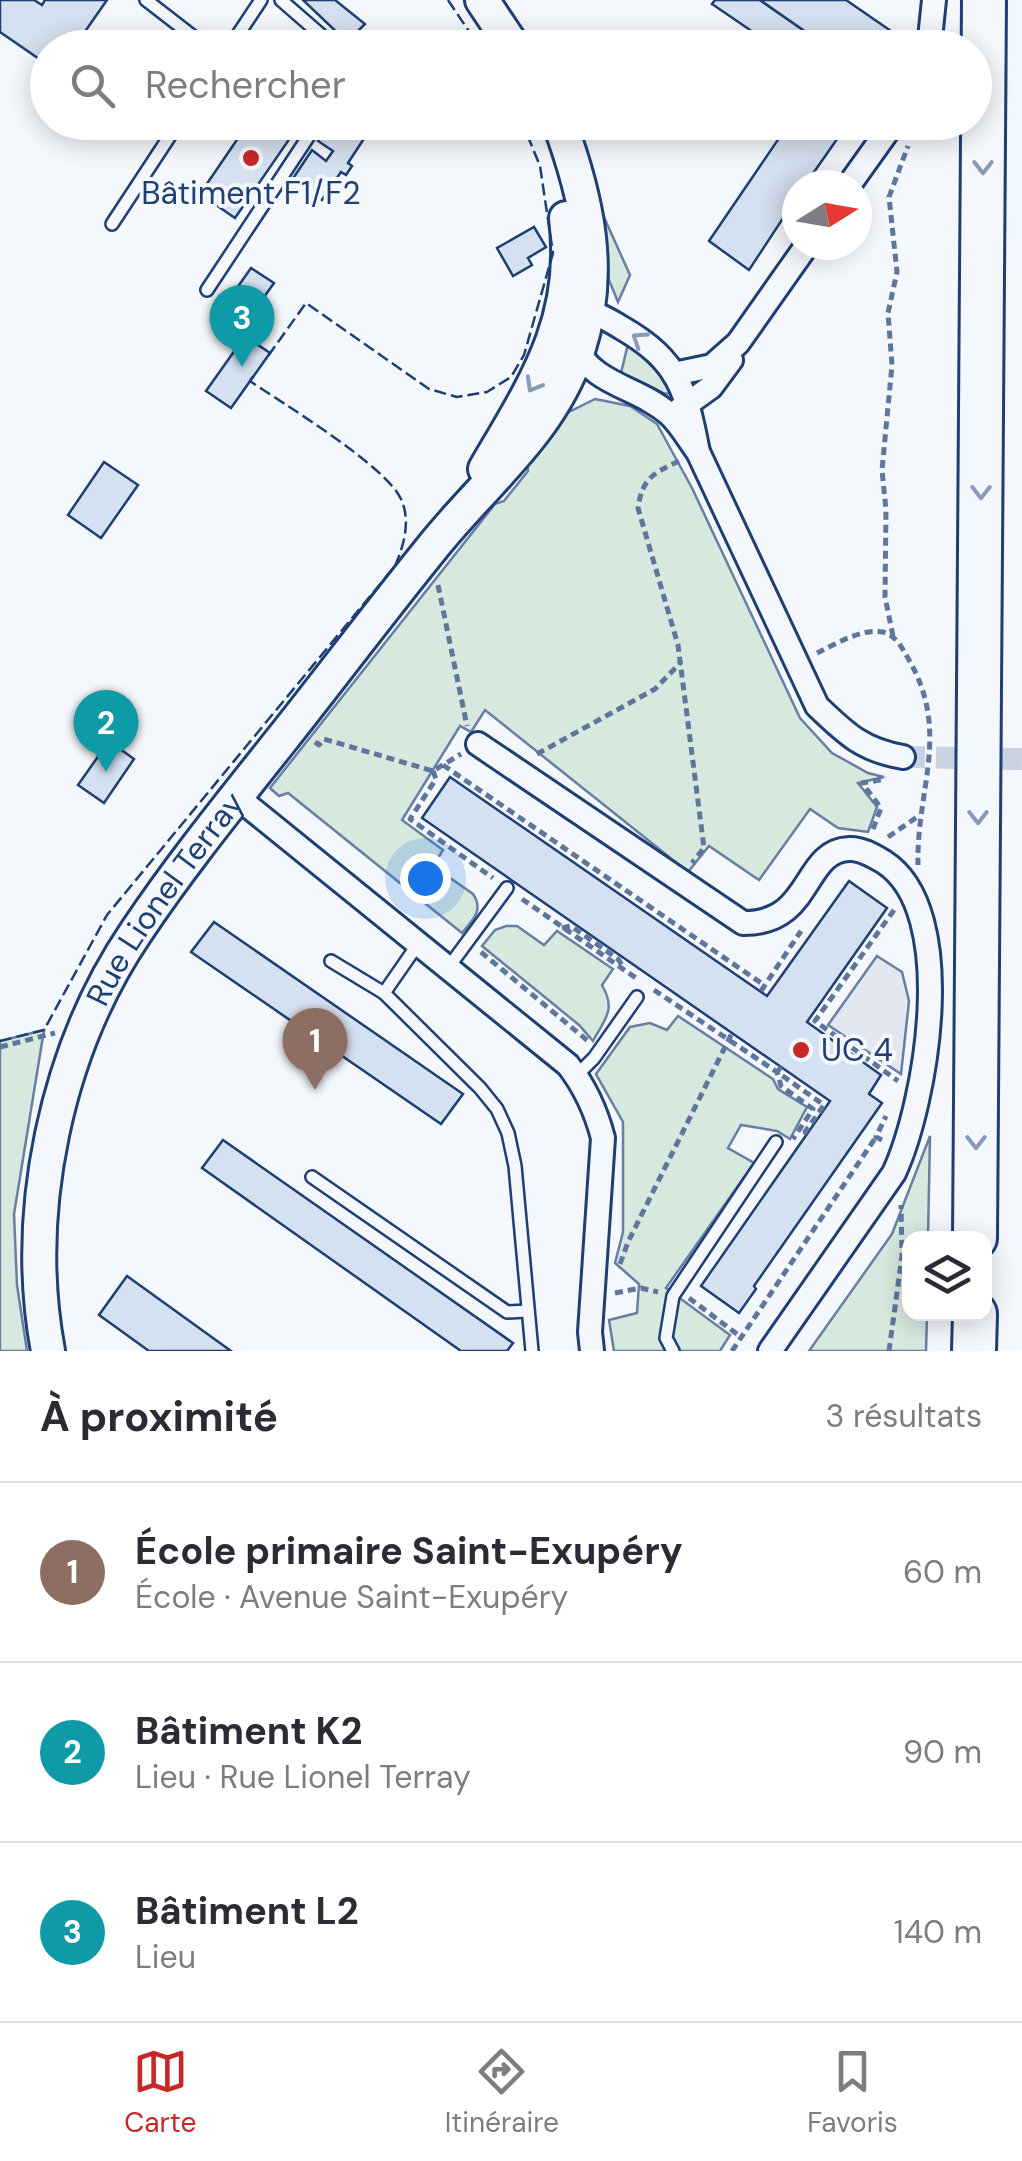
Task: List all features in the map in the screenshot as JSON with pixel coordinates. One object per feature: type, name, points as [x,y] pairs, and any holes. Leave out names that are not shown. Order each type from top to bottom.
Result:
[{"type":"highway","points":[[984,0],[984,30]]},
{"type":"highway","points":[[975,1231],[983,140]]},
{"type":"highway","points":[[974,1321],[974,1351]]},
{"type":"main road","points":[[482,0],[502,30]]},
{"type":"main road","name":"Rue Lionel Terray","points":[[48,1351],[39,1272],[40,1202],[52,1131],[88,1027],[134,934],[430,549],[518,454],[556,401],[577,352],[571,252],[558,168],[549,140]]},
{"type":"main road","name":"Rue Lionel Terray","points":[[458,516],[575,315],[592,261],[589,222],[566,140]]},
{"type":"street","points":[[931,30],[934,0]]},
{"type":"street","points":[[864,170],[893,140]]},
{"type":"street","points":[[680,410],[728,367],[738,343],[796,260]]},
{"type":"street","points":[[575,315],[651,345],[674,374],[680,410],[698,452],[817,706],[846,734],[875,752],[902,757]]},
{"type":"street","points":[[674,374],[712,366],[738,343]]},
{"type":"street","points":[[577,352],[592,372],[608,382],[680,410]]},
{"type":"street","points":[[556,401],[576,390],[608,382]]},
{"type":"street","points":[[478,744],[732,918],[754,923],[788,912],[830,855],[866,846],[896,872],[920,910],[925,933],[928,1024],[922,1088],[899,1162],[770,1351]]},
{"type":"street","points":[[236,797],[568,1065],[576,1076],[603,1138],[592,1351]]},
{"type":"lane","points":[[146,0],[185,30]]},
{"type":"lane","points":[[241,30],[261,0]]},
{"type":"lane","points":[[281,0],[315,30]]},
{"type":"lane","points":[[112,224],[167,140]]},
{"type":"lane","points":[[207,290],[306,140]]},
{"type":"lane","points":[[448,968],[507,888]]},
{"type":"lane","points":[[384,993],[418,944]]},
{"type":"lane","points":[[331,961],[384,993],[497,1109],[515,1166],[532,1351]]},
{"type":"lane","points":[[576,1076],[594,1058],[637,997]]},
{"type":"lane","points":[[672,1351],[666,1338],[673,1296],[776,1142]]},
{"type":"lane","points":[[312,1177],[508,1312],[527,1311]]},
{"type":"path","points":[[900,140],[890,197],[897,272],[888,314],[892,365],[882,470],[886,510],[885,597],[893,636],[915,670],[929,714],[929,776],[918,872]]},
{"type":"path","points":[[678,880],[704,848],[680,662],[638,508],[640,489],[650,474],[698,452]]},
{"type":"path","points":[[294,725],[319,745],[324,739],[433,771],[478,744],[466,724],[430,549]]},
{"type":"path","points":[[796,662],[858,635],[872,632],[893,636]]},
{"type":"path","points":[[515,766],[654,689],[680,662]]},
{"type":"path","points":[[444,765],[764,985]]},
{"type":"path","points":[[433,771],[436,779],[410,818],[562,928],[571,926],[618,959],[626,972],[730,1036],[628,1242],[610,1294],[641,1288],[673,1296]]},
{"type":"path","points":[[866,846],[881,808],[862,783],[888,778]]},
{"type":"path","points":[[866,846],[883,840],[922,813]]},
{"type":"path","points":[[901,924],[894,905],[813,1024],[901,1082],[904,1076]]},
{"type":"path","points":[[468,942],[590,1042]]},
{"type":"path","points":[[0,1047],[88,1027]]},
{"type":"path","points":[[781,1067],[777,1072],[824,1105],[805,1132],[797,1134]]},
{"type":"path","points":[[732,1351],[876,1136],[893,1100]]},
{"type":"path","points":[[876,1136],[899,1162],[903,1217],[889,1351]]},
{"type":"shaded area","points":[[603,215],[630,275],[618,302],[609,280]]},
{"type":"shaded area","points":[[628,344],[647,355],[671,389],[669,393],[621,373]]},
{"type":"shaded area","points":[[595,399],[630,406],[657,424],[692,488],[800,718],[832,753],[868,773],[884,777],[858,783],[877,807],[868,832],[838,828],[810,809],[759,880],[709,846],[688,872],[485,710],[471,732],[460,726],[402,820],[443,850],[433,866],[473,894],[476,915],[462,933],[288,793],[279,796],[270,788],[495,504],[504,501],[528,471],[527,463],[567,413]]},
{"type":"shaded area","points":[[517,926],[544,945],[557,931],[613,969],[602,985],[608,1013],[593,1041],[579,1025],[482,946],[495,930]]},
{"type":"shaded area","points":[[877,956],[902,972],[909,1001],[901,1074],[828,1025]]},
{"type":"shaded area","points":[[678,1016],[773,1079],[778,1089],[807,1107],[790,1139],[777,1131],[741,1125],[728,1148],[754,1163],[666,1288],[730,1335],[720,1351],[614,1351],[609,1320],[637,1313],[639,1284],[615,1263],[623,1232],[623,1122],[596,1074],[630,1027],[650,1023],[667,1030]]},
{"type":"shaded area","points":[[44,1030],[14,1214],[17,1285],[27,1351],[0,1351],[0,1041]]},
{"type":"shaded area","points":[[930,1136],[928,1231],[902,1231],[902,1321],[927,1321],[926,1351],[809,1351],[892,1234]]},
{"type":"building","points":[[0,0],[34,0],[42,5],[45,0],[107,0],[86,30],[30,30],[30,53],[0,32]]},
{"type":"building","points":[[303,0],[335,0],[365,24],[359,30],[334,30]]},
{"type":"building","points":[[715,0],[760,0],[803,30],[750,30],[712,4]]},
{"type":"building","points":[[760,0],[846,0],[890,30],[803,30]]},
{"type":"building","name":"Bâtiment F1/F2","points":[[237,140],[289,140],[235,218],[200,194]]},
{"type":"building","points":[[363,140],[348,163],[352,166],[346,175],[341,172],[322,200],[292,180],[312,150],[326,161],[333,151],[318,141]]},
{"type":"building","points":[[778,140],[836,140],[815,170],[782,170],[782,220],[749,270],[709,241]]},
{"type":"building","points":[[534,227],[546,247],[528,258],[532,265],[513,276],[497,248]]},
{"type":"building","points":[[251,268],[274,283],[254,311],[232,295]]},
{"type":"building","points":[[245,336],[270,353],[231,408],[206,391]]},
{"type":"building","points":[[104,462],[138,485],[101,538],[68,515]]},
{"type":"building","points":[[109,741],[134,759],[104,803],[78,785]]},
{"type":"building","name":"UC 4","points":[[450,777],[767,996],[849,881],[887,908],[807,1022],[881,1075],[869,1094],[882,1103],[739,1313],[701,1286],[830,1101],[422,818]]},
{"type":"building","points":[[214,922],[463,1094],[441,1124],[191,952]]},
{"type":"building","points":[[223,1140],[513,1343],[507,1351],[461,1351],[202,1168]]},
{"type":"building","points":[[127,1276],[231,1351],[149,1351],[99,1315]]},
{"type":"tunnel","points":[[903,757],[1022,759]]},
{"type":"fence","points":[[448,0],[468,30]]},
{"type":"fence","points":[[268,356],[306,303],[429,389],[457,397],[487,392],[511,377],[524,355],[553,253],[540,166],[529,140]]},
{"type":"fence","points":[[0,1041],[44,1030],[107,915],[395,566],[406,516],[391,485],[333,436],[250,381],[253,376]]},
{"type":"place","name":"Bâtiment F1/F2","points":[[251,158]]},
{"type":"place","name":"Bâtiment L2","points":[[242,367]]},
{"type":"place","name":"Bâtiment K2","points":[[106,772]]},
{"type":"place","name":"UC 4","points":[[801,1050]]},
{"type":"place","name":"École primaire Saint-Exupéry","points":[[315,1090]]}]
